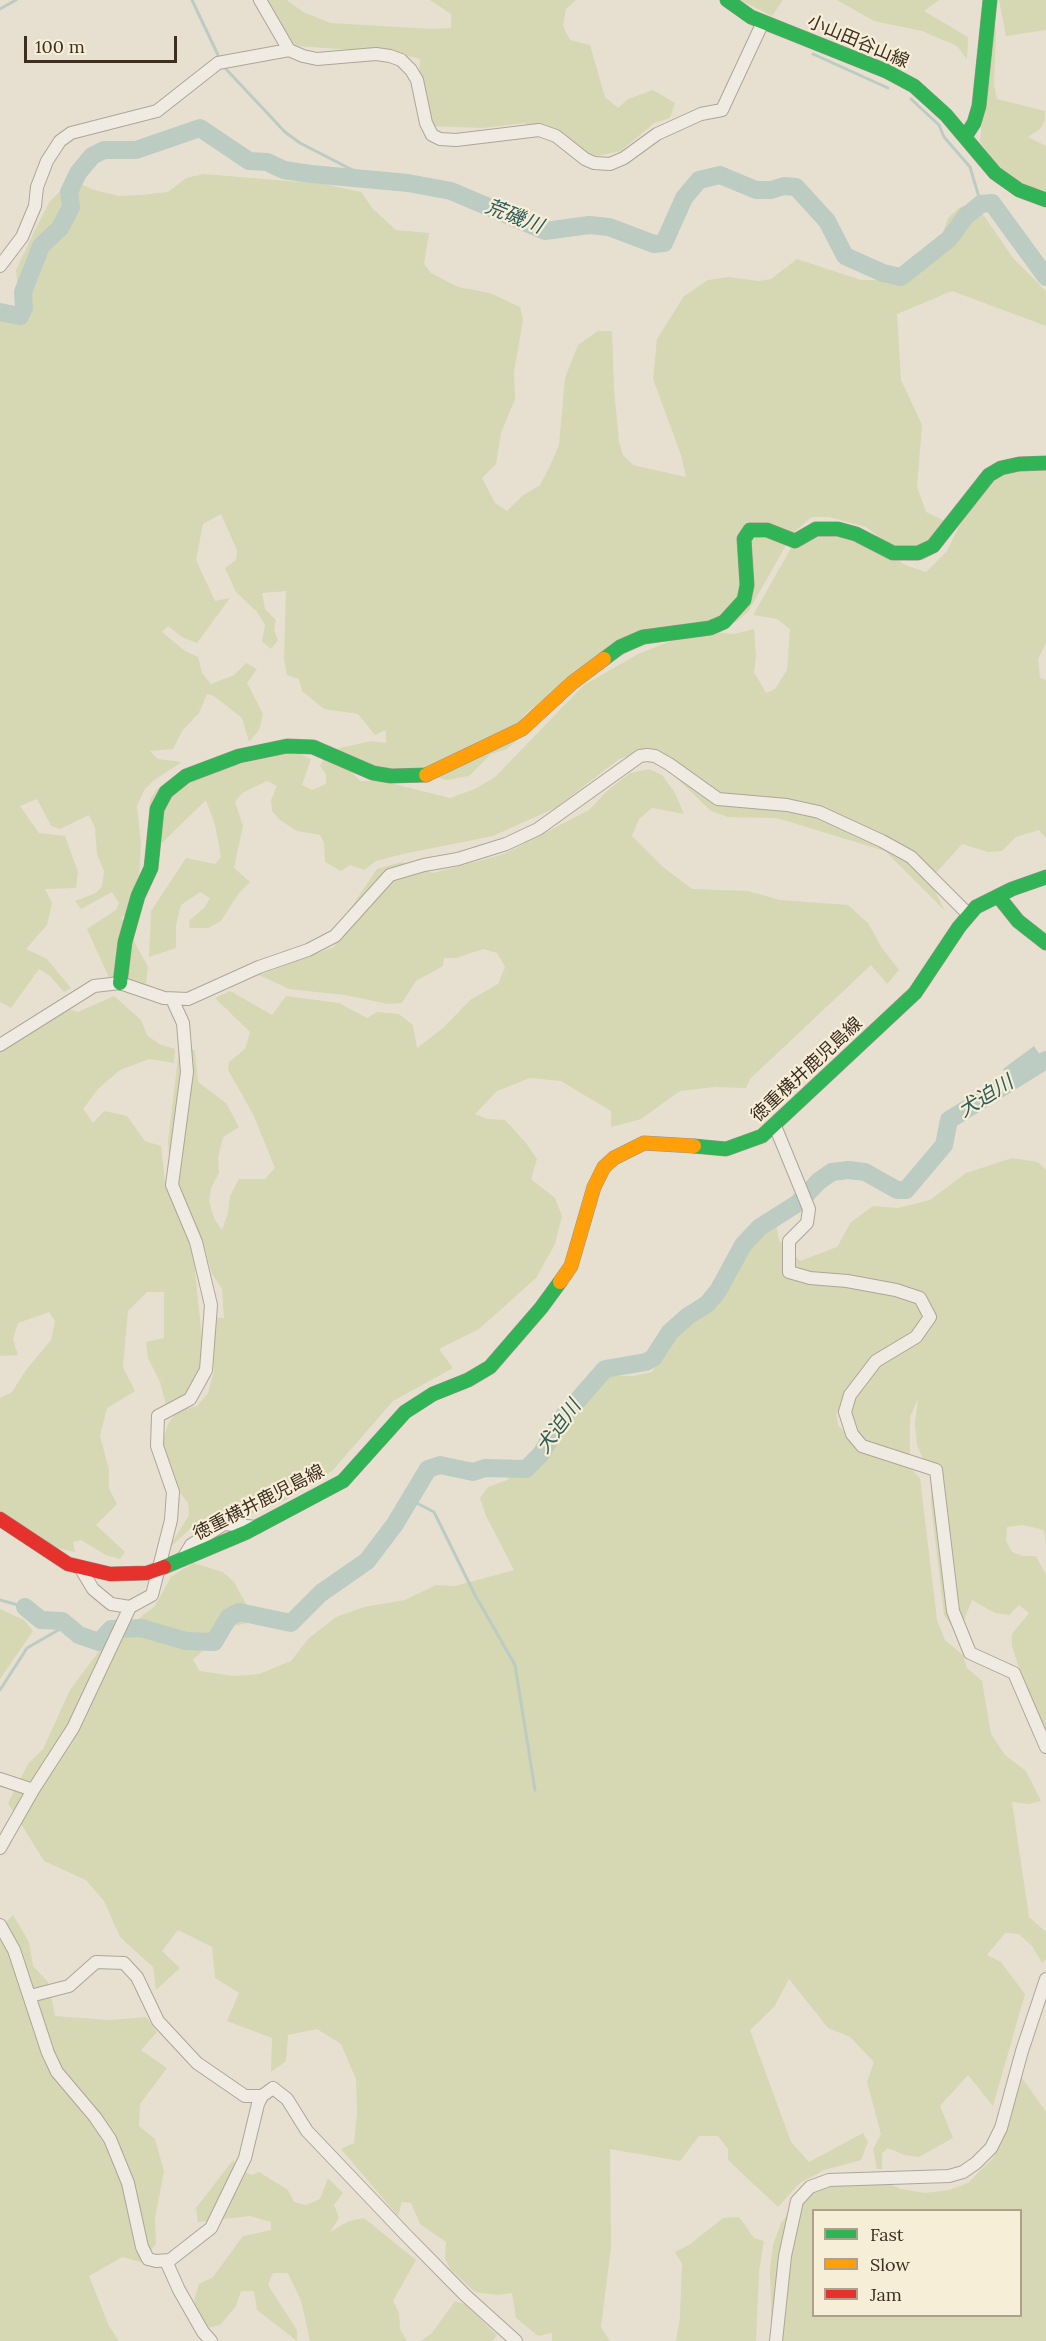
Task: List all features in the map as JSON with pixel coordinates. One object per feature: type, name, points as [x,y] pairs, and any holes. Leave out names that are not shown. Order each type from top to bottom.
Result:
[{"type":"main road","name":"小山田谷山線","points":[[726,0],[763,22],[898,77],[914,86],[965,137],[995,173],[1019,190],[1046,200]]},
{"type":"main road","points":[[965,137],[974,123],[979,106],[990,0]]},
{"type":"main road","points":[[120,983],[125,942],[138,896],[151,868],[156,837],[157,809],[166,792],[186,776],[239,756],[287,746],[314,747],[374,773],[391,776],[428,776],[522,729],[572,683],[620,647],[643,637],[710,628],[724,622],[744,600],[747,585],[744,539],[750,530],[767,530],[795,541],[816,529],[838,529],[856,534],[893,553],[918,553],[933,546],[988,474],[1001,468],[1046,463]]},
{"type":"main road","points":[[1046,877],[998,896],[1018,921],[1046,943]]},
{"type":"main road","name":"徳重横井鹿児島線","points":[[0,1520],[52,1556],[81,1569],[110,1574],[147,1573],[181,1561],[258,1527],[343,1481],[359,1466],[391,1427],[418,1403],[490,1367],[559,1286],[573,1259],[594,1187],[604,1167],[614,1158],[644,1143],[672,1143],[714,1149],[736,1148],[754,1142],[775,1126],[847,1054],[915,993],[969,915],[985,901],[998,896]]},
{"type":"street","points":[[260,0],[289,50]]},
{"type":"street","points":[[0,266],[22,237],[35,206],[37,187],[47,161],[60,141],[71,133],[157,111],[218,63],[289,50],[317,59],[376,54],[401,60],[417,80],[426,123],[432,135],[440,139],[456,140],[539,130],[556,136],[585,159],[594,163],[610,164],[676,125],[701,114],[722,110],[763,22]]},
{"type":"street","points":[[0,1045],[75,995],[94,986],[111,982],[120,983],[172,999],[188,999],[335,936],[390,875],[424,865],[458,859],[506,844],[538,829],[640,756],[647,755],[655,756],[669,764],[718,800],[787,805],[819,812],[882,840],[911,857],[969,915]]},
{"type":"street","points":[[0,1848],[33,1790],[74,1728],[130,1607],[152,1595],[171,1521],[173,1492],[157,1446],[158,1416],[190,1400],[206,1370],[211,1305],[196,1242],[172,1185],[187,1072],[183,1023],[172,999]]},
{"type":"street","points":[[775,1126],[809,1209],[807,1223],[789,1241],[789,1272],[810,1278],[847,1281],[896,1290],[920,1298],[930,1317],[916,1337],[876,1361],[850,1395],[845,1413],[852,1434],[862,1446],[936,1470],[953,1611],[970,1653],[1014,1673],[1046,1747]]},
{"type":"street","points":[[81,1569],[93,1588],[111,1604],[130,1607]]},
{"type":"street","points":[[0,1779],[33,1790]]},
{"type":"street","points":[[0,1925],[14,1950],[48,2053],[57,2072],[110,2139],[128,2183],[142,2247],[148,2259],[166,2261],[183,2251],[211,2228],[245,2158],[262,2096]]},
{"type":"street","points":[[30,1996],[69,1986],[96,1962],[124,1963],[137,1977],[158,2021],[197,2063],[245,2096],[262,2096],[273,2088],[287,2098],[307,2131],[457,2287],[516,2341]]},
{"type":"street","points":[[776,2341],[785,2256],[797,2201],[810,2187],[829,2180],[949,2176],[963,2172],[976,2163],[991,2148],[1001,2128],[1025,2040],[1046,1979]]},
{"type":"street","points":[[166,2261],[184,2299],[211,2341]]},
{"type":"green space","points":[[255,0],[287,0],[303,12],[331,23],[432,29],[451,28],[451,14],[430,0],[576,0],[566,9],[563,26],[570,40],[590,45],[605,97],[618,108],[628,99],[653,90],[675,103],[670,118],[654,123],[621,151],[597,156],[536,134],[525,123],[483,128],[429,126],[417,110],[420,59],[396,53],[297,46],[278,32]]},
{"type":"green space","points":[[740,0],[783,0],[772,16]]},
{"type":"green space","points":[[837,0],[939,0],[924,11],[968,37],[967,59],[957,46],[922,31],[874,21]]},
{"type":"green space","points":[[999,0],[1046,0],[1046,30],[1006,36]]},
{"type":"green space","points":[[992,14],[996,31],[994,84],[997,99],[1045,111],[1045,120],[1040,129],[1028,137],[1046,146],[1046,196],[1003,173],[980,142]]},
{"type":"green space","points":[[204,174],[324,184],[361,192],[373,209],[396,230],[429,233],[424,264],[431,273],[458,287],[490,293],[520,307],[523,320],[514,372],[515,399],[501,433],[496,464],[482,478],[495,503],[507,511],[522,496],[540,485],[550,466],[559,445],[565,378],[578,345],[598,331],[612,331],[614,389],[619,442],[623,455],[633,465],[686,477],[681,455],[653,379],[657,339],[684,296],[708,280],[728,277],[759,281],[771,279],[797,259],[861,280],[885,280],[927,256],[938,246],[948,218],[960,207],[968,205],[980,210],[1013,258],[1046,291],[1046,326],[952,291],[897,314],[901,380],[922,425],[917,487],[926,512],[947,522],[937,552],[924,560],[909,561],[866,527],[829,517],[812,517],[793,533],[748,612],[736,622],[641,646],[560,686],[524,715],[516,726],[521,737],[507,749],[491,754],[469,776],[447,780],[413,771],[385,771],[331,750],[371,741],[386,743],[386,730],[375,735],[358,714],[324,709],[302,691],[299,679],[287,675],[284,659],[286,591],[262,593],[265,609],[276,620],[274,630],[278,640],[271,649],[262,641],[265,625],[257,612],[236,592],[225,568],[236,560],[237,550],[221,514],[203,524],[196,560],[215,601],[230,598],[197,643],[182,637],[168,626],[162,632],[185,651],[198,657],[202,673],[211,684],[234,675],[246,663],[257,669],[247,683],[263,714],[259,730],[249,742],[242,718],[214,696],[207,694],[199,713],[183,730],[173,749],[150,751],[158,759],[182,762],[154,780],[145,789],[137,806],[141,843],[139,879],[126,915],[121,917],[148,967],[146,983],[153,988],[147,997],[109,978],[87,929],[116,910],[119,903],[112,892],[81,909],[75,901],[96,893],[102,886],[104,871],[97,854],[95,828],[89,815],[60,829],[51,826],[37,799],[20,806],[39,833],[65,836],[78,872],[76,888],[45,889],[52,903],[47,925],[26,949],[47,959],[71,988],[64,992],[50,976],[39,969],[11,1008],[0,1002],[0,319],[13,315],[18,292],[16,270],[50,201],[72,180],[94,190],[119,196],[168,192],[186,178]]},
{"type":"green space","points":[[1046,470],[1046,643],[1038,659],[1040,678],[1046,680],[1046,838],[1039,830],[1016,837],[1002,851],[988,852],[962,844],[936,873],[934,889],[945,911],[885,851],[777,818],[728,817],[711,811],[662,764],[632,755],[619,759],[557,807],[493,836],[376,861],[364,870],[350,865],[341,871],[325,862],[324,843],[320,835],[297,831],[280,820],[272,811],[271,800],[277,786],[267,781],[242,793],[235,802],[243,826],[234,868],[250,882],[239,893],[221,921],[208,928],[190,928],[189,921],[205,907],[210,898],[200,892],[181,905],[176,925],[176,948],[149,957],[151,911],[186,858],[215,864],[221,857],[215,825],[206,800],[162,843],[148,835],[150,800],[156,790],[169,780],[294,751],[311,759],[302,785],[312,790],[326,784],[326,774],[320,766],[324,758],[348,768],[360,781],[382,781],[450,798],[475,789],[495,777],[584,685],[638,654],[676,639],[714,632],[733,634],[754,629],[756,656],[754,672],[766,693],[775,689],[787,670],[790,629],[777,619],[753,615],[800,532],[814,521],[834,522],[860,529],[905,565],[926,572],[947,551],[961,522],[995,478],[1007,471]]},
{"type":"green space","points":[[649,769],[662,775],[675,793],[684,814],[652,808],[639,819],[632,836],[663,867],[692,889],[748,891],[780,900],[848,905],[868,923],[882,948],[899,970],[887,984],[871,965],[750,1079],[746,1088],[714,1087],[680,1091],[641,1119],[611,1127],[611,1111],[561,1081],[530,1078],[497,1091],[475,1114],[488,1119],[505,1120],[526,1143],[537,1159],[531,1179],[555,1198],[562,1216],[555,1244],[536,1278],[479,1329],[439,1349],[453,1368],[393,1401],[332,1471],[288,1499],[251,1514],[200,1520],[168,1549],[189,1515],[188,1503],[178,1490],[161,1446],[168,1424],[177,1411],[197,1406],[208,1393],[214,1372],[210,1317],[224,1318],[222,1289],[212,1274],[201,1237],[188,1213],[169,1155],[168,1141],[180,1042],[195,1051],[198,1082],[226,1103],[239,1127],[223,1137],[218,1158],[219,1173],[211,1188],[209,1202],[215,1220],[222,1230],[228,1213],[230,1196],[239,1179],[265,1179],[275,1168],[253,1114],[228,1070],[229,1062],[245,1049],[250,1032],[215,998],[230,991],[272,1015],[286,996],[339,1003],[367,1018],[377,1012],[399,1014],[413,1025],[417,1048],[443,1028],[470,1000],[498,984],[505,967],[497,953],[483,949],[456,958],[444,958],[443,966],[416,981],[402,1003],[388,1004],[345,995],[289,989],[259,975],[334,947],[348,912],[377,869],[402,862],[433,873],[504,854],[589,810],[608,790],[630,773]]},
{"type":"green space","points":[[114,996],[141,1020],[147,1035],[159,1044],[175,1049],[174,1063],[149,1059],[120,1070],[98,1089],[83,1109],[93,1123],[104,1111],[127,1116],[145,1141],[161,1146],[165,1182],[193,1252],[204,1358],[195,1388],[179,1402],[166,1405],[160,1382],[148,1358],[146,1342],[164,1338],[164,1292],[147,1292],[128,1311],[123,1367],[135,1391],[107,1408],[100,1436],[109,1470],[109,1489],[117,1504],[96,1525],[125,1552],[120,1559],[106,1555],[81,1540],[73,1542],[75,1552],[53,1547],[0,1515],[0,1398],[12,1392],[26,1370],[51,1340],[55,1321],[49,1312],[18,1323],[13,1339],[18,1355],[0,1356],[0,1051],[67,1008],[78,1012]]},
{"type":"green space","points":[[1012,1158],[1038,1162],[1046,1170],[1046,1544],[1044,1530],[1023,1525],[1007,1527],[1006,1541],[1012,1552],[1023,1556],[1036,1556],[1046,1575],[1046,1738],[1029,1700],[1012,1646],[1012,1634],[1029,1613],[1019,1605],[1009,1615],[995,1613],[972,1600],[958,1636],[944,1615],[931,1504],[931,1477],[917,1445],[915,1423],[918,1399],[910,1417],[910,1457],[870,1444],[850,1428],[836,1412],[838,1425],[862,1452],[910,1468],[920,1478],[937,1620],[945,1640],[963,1655],[967,1668],[982,1681],[991,1734],[1005,1755],[1026,1771],[1041,1801],[1029,1804],[1012,1802],[1029,1917],[1046,1932],[1046,1959],[1042,1963],[1032,1946],[1019,1934],[1005,1933],[987,1955],[1001,1962],[1025,1994],[993,2106],[968,2075],[940,2106],[953,2138],[919,2157],[904,2155],[888,2148],[882,2153],[882,2169],[877,2169],[873,2149],[881,2134],[867,2082],[874,2062],[850,2037],[828,2028],[789,1979],[774,2007],[750,2030],[791,2142],[809,2162],[863,2133],[868,2142],[861,2160],[824,2170],[800,2183],[778,2207],[728,2160],[728,2149],[718,2136],[699,2136],[680,2161],[610,2149],[611,2247],[601,2327],[610,2341],[552,2341],[552,2333],[538,2336],[516,2318],[512,2293],[497,2295],[475,2292],[450,2269],[445,2258],[446,2242],[420,2224],[411,2203],[402,2202],[398,2216],[341,2149],[354,2143],[357,2113],[356,2079],[341,2044],[317,2029],[288,2035],[286,2061],[271,2072],[272,2038],[227,2021],[239,1993],[215,1978],[212,1947],[178,1930],[162,1951],[180,1968],[156,1990],[153,1967],[120,1937],[104,1901],[86,1880],[44,1861],[8,1803],[28,1764],[43,1749],[70,1690],[102,1647],[155,1606],[171,1577],[193,1563],[223,1572],[234,1582],[254,1622],[227,1627],[193,1660],[200,1671],[234,1676],[259,1674],[291,1661],[308,1639],[336,1617],[364,1607],[405,1600],[436,1585],[455,1586],[514,1570],[486,1516],[480,1498],[488,1487],[507,1480],[573,1415],[597,1385],[609,1376],[633,1376],[652,1372],[665,1349],[678,1333],[710,1310],[745,1252],[766,1231],[776,1224],[779,1240],[800,1261],[837,1247],[851,1222],[873,1206],[898,1208],[930,1200],[966,1173]]},
{"type":"green space","points":[[0,1609],[24,1620],[33,1631],[0,1679]]},
{"type":"green space","points":[[13,1915],[29,1942],[33,1966],[48,1982],[55,2016],[110,2020],[146,2017],[157,2032],[141,2050],[167,2068],[140,2104],[139,2126],[155,2139],[164,2171],[155,2219],[156,2244],[141,2262],[122,2257],[89,2276],[109,2326],[119,2341],[0,2341],[0,1928]]},
{"type":"green space","points":[[1022,2078],[1046,2112],[1046,2341],[772,2341],[770,2270],[773,2245],[781,2223],[798,2202],[818,2186],[880,2180],[901,2189],[925,2193],[949,2190],[968,2183],[993,2158],[999,2127],[1014,2082]]},
{"type":"green space","points":[[233,2160],[236,2167],[251,2175],[259,2172],[288,2190],[294,2202],[306,2205],[320,2199],[328,2178],[343,2193],[334,2205],[339,2218],[330,2232],[349,2221],[364,2218],[416,2260],[393,2301],[399,2313],[400,2329],[407,2341],[310,2341],[301,2301],[288,2273],[273,2273],[268,2285],[297,2330],[297,2341],[257,2310],[254,2291],[241,2291],[236,2306],[220,2325],[208,2328],[190,2321],[198,2313],[194,2300],[199,2284],[213,2277],[243,2236],[271,2230],[271,2222],[250,2216],[198,2222],[196,2208]]},
{"type":"green space","points":[[739,2217],[754,2238],[764,2241],[759,2271],[756,2341],[676,2341],[680,2317],[682,2264],[675,2252],[689,2245],[723,2218]]},
{"type":"green space","points":[[455,2301],[466,2305],[497,2335],[492,2341],[421,2341],[432,2333]]},
{"type":"shaded area","points":[[1034,1046],[1040,1055],[1010,1078],[1003,1069]]},
{"type":"waterway","points":[[0,9],[16,0]]},
{"type":"waterway","points":[[192,0],[218,55]]},
{"type":"waterway","points":[[813,54],[888,88]]},
{"type":"waterway","points":[[225,68],[285,132],[300,143],[370,179]]},
{"type":"waterway","points":[[911,99],[939,125],[944,137],[970,167],[981,204]]},
{"type":"waterway","name":"荒磯川","points":[[0,312],[20,316],[24,308],[23,292],[41,246],[60,228],[71,207],[69,192],[78,173],[92,156],[104,150],[136,150],[200,128],[249,161],[267,162],[284,170],[408,183],[451,191],[545,231],[589,225],[609,227],[654,244],[664,243],[684,198],[699,180],[720,175],[756,190],[771,190],[784,186],[796,187],[827,221],[845,256],[883,273],[901,277],[949,239],[966,216],[981,204],[992,203],[1046,277]]},
{"type":"waterway","name":"犬迫川","points":[[25,1607],[41,1620],[62,1621],[79,1635],[99,1642],[111,1629],[141,1628],[186,1641],[214,1642],[229,1617],[239,1612],[291,1623],[321,1593],[367,1561],[395,1524],[428,1469],[440,1465],[473,1472],[485,1468],[526,1469],[541,1454],[563,1417],[605,1369],[646,1362],[653,1358],[670,1332],[688,1316],[707,1304],[718,1291],[743,1245],[760,1227],[798,1203],[819,1181],[832,1172],[848,1170],[865,1172],[897,1190],[906,1190],[944,1145],[949,1120],[1046,1060]]},
{"type":"waterway","points":[[409,1499],[434,1512],[475,1595],[515,1665],[535,1790]]},
{"type":"waterway","points":[[0,1600],[25,1607]]},
{"type":"waterway","points":[[0,1690],[27,1648],[67,1625]]},
{"type":"traffic: fast","points":[[727,0],[751,17],[886,71],[914,86],[946,115],[995,173],[1019,190],[1046,200]]},
{"type":"traffic: fast","points":[[965,137],[974,123],[979,106],[990,0]]},
{"type":"traffic: fast","points":[[604,659],[620,647],[643,637],[710,628],[724,622],[744,600],[747,585],[744,539],[750,530],[767,530],[795,541],[816,529],[838,529],[856,534],[893,553],[918,553],[933,546],[989,475],[1001,468],[1019,464],[1046,463]]},
{"type":"traffic: fast","points":[[120,983],[125,942],[138,896],[151,868],[157,809],[166,792],[186,776],[239,756],[287,746],[313,747],[373,773],[391,776],[426,775]]},
{"type":"traffic: fast","points":[[694,1146],[726,1149],[762,1136],[915,993],[959,927],[976,907],[1012,889],[1046,877]]},
{"type":"traffic: fast","points":[[998,896],[1018,921],[1046,943]]},
{"type":"traffic: fast","points":[[164,1567],[247,1532],[343,1481],[405,1412],[433,1394],[468,1380],[490,1367],[541,1308],[560,1282]]},
{"type":"traffic: slow","points":[[426,775],[522,729],[572,683],[604,659]]},
{"type":"traffic: slow","points":[[560,1282],[571,1266],[594,1187],[604,1167],[614,1158],[644,1143],[694,1146]]},
{"type":"traffic: jam","points":[[0,1519],[68,1564],[110,1574],[147,1573],[164,1567]]}]
